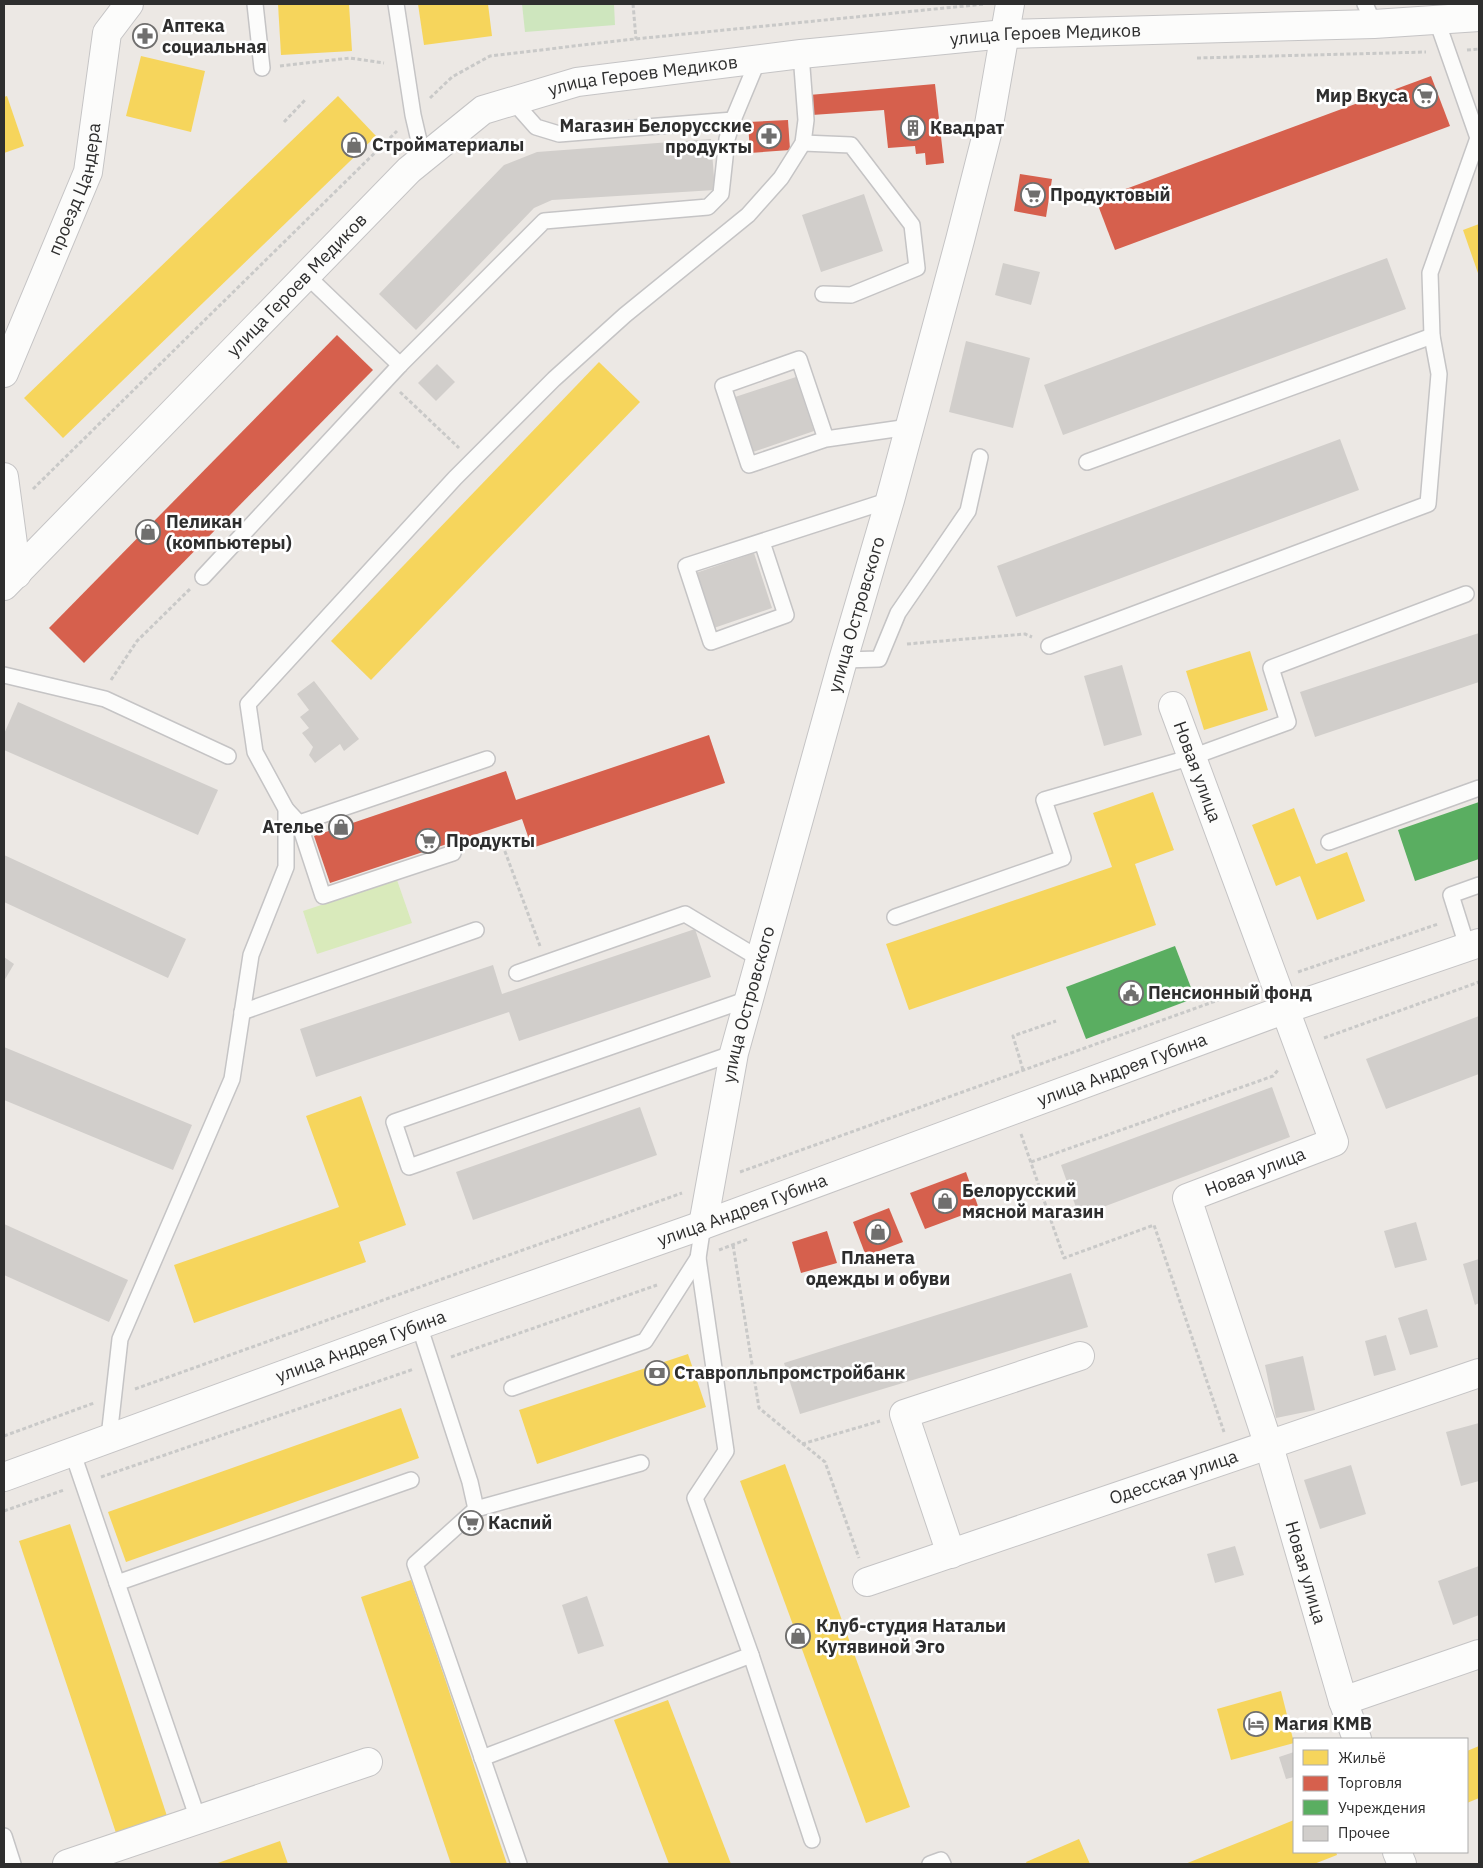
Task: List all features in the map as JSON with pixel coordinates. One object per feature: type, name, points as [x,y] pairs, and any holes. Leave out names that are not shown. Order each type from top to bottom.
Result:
[{"type":"street","name":"проезд Цандера","points":[[4,373],[88,172],[107,33],[129,4]]},
{"type":"street","name":"улица Островского","points":[[703,1225],[734,1053],[843,660],[890,500],[988,130],[1010,4]]},
{"type":"street","name":"улица Героев Медиков","points":[[10,580],[306,275],[423,158],[483,110],[577,82],[801,54],[1005,34],[1369,14],[1437,21],[1479,17]]},
{"type":"street","points":[[4,477],[8,513],[10,580]]},
{"type":"street","name":"Новая улица","points":[[1173,706],[1334,1142],[1187,1198],[1269,1446],[1343,1701],[1357,1738]]},
{"type":"street","name":"улица Андрея Губина","points":[[4,1476],[419,1325],[703,1225],[1286,1009],[1473,944]]},
{"type":"street","points":[[951,1554],[904,1414],[1080,1356]]},
{"type":"street","name":"Одесская улица","points":[[867,1582],[1479,1373]]},
{"type":"street","points":[[1343,1701],[1479,1654]]},
{"type":"street","points":[[67,1864],[368,1762]]},
{"type":"lane","points":[[256,4],[262,68]]},
{"type":"lane","points":[[396,4],[413,115],[423,158]]},
{"type":"lane","points":[[1049,646],[1428,504],[1439,374],[1432,336],[1430,274],[1478,138],[1437,21]]},
{"type":"lane","points":[[453,853],[324,896],[299,823],[286,809],[255,752],[248,704],[461,472],[568,366],[625,315],[748,215],[782,178],[803,143],[806,120],[801,54]]},
{"type":"lane","points":[[203,576],[400,365],[544,221],[708,206],[721,194],[727,139],[758,60]]},
{"type":"lane","points":[[512,101],[536,127],[559,134],[733,120]]},
{"type":"lane","points":[[803,143],[851,145],[912,225],[917,268],[851,295],[823,294]]},
{"type":"lane","points":[[306,275],[400,365]]},
{"type":"lane","points":[[1087,462],[1432,336]]},
{"type":"lane","points":[[826,439],[799,359],[723,386],[749,465],[826,439],[909,427]]},
{"type":"lane","points":[[843,660],[879,659],[898,612],[968,512],[980,457]]},
{"type":"lane","points":[[762,542],[786,615],[711,642],[686,566],[890,500]]},
{"type":"lane","points":[[896,917],[1063,858],[1044,800],[1192,757],[1288,722],[1271,668],[1466,594]]},
{"type":"lane","points":[[4,674],[99,697],[228,756]]},
{"type":"lane","points":[[299,823],[487,759]]},
{"type":"lane","points":[[1329,842],[1479,788]]},
{"type":"lane","points":[[109,1437],[120,1339],[232,1079],[251,955],[286,867],[286,809]]},
{"type":"lane","points":[[1473,944],[1450,895],[1479,885]]},
{"type":"lane","points":[[517,973],[685,914],[760,959]]},
{"type":"lane","points":[[242,1012],[476,930]]},
{"type":"lane","points":[[734,1053],[409,1167],[394,1122],[748,999]]},
{"type":"lane","points":[[703,1225],[698,1258],[726,1451],[695,1498],[751,1655],[812,1840]]},
{"type":"lane","points":[[512,1388],[645,1341],[686,1274],[698,1258]]},
{"type":"lane","points":[[419,1325],[470,1482],[476,1508]]},
{"type":"lane","points":[[72,1451],[198,1819]]},
{"type":"lane","points":[[519,1864],[415,1564],[476,1508],[640,1462]]},
{"type":"lane","points":[[117,1583],[411,1480]]},
{"type":"lane","points":[[482,1758],[751,1655]]},
{"type":"lane","points":[[4,1836],[13,1864]]},
{"type":"lane","points":[[930,1864],[942,1860],[943,1864]]},
{"type":"path","points":[[633,4],[636,39]]},
{"type":"path","points":[[8,513],[452,77],[490,56],[636,39],[990,4]]},
{"type":"path","points":[[1190,58],[1479,50]]},
{"type":"path","points":[[262,68],[350,58],[384,63]]},
{"type":"path","points":[[284,122],[306,99]]},
{"type":"path","points":[[387,379],[443,433]]},
{"type":"path","points":[[99,697],[138,641],[203,576]]},
{"type":"path","points":[[884,646],[1025,634],[1049,646]]},
{"type":"path","points":[[453,853],[500,838],[546,963]]},
{"type":"path","points":[[1030,1162],[1273,1076],[1299,1046],[1479,982]]},
{"type":"path","points":[[1023,1070],[1013,1036],[1056,1021]]},
{"type":"path","points":[[1021,1133],[1064,1258],[1154,1225],[1233,1458]]},
{"type":"path","points":[[733,1245],[759,1408],[825,1462],[867,1582]]},
{"type":"path","points":[[4,1511],[686,1274]]},
{"type":"path","points":[[802,1444],[904,1414]]},
{"type":"green space","points":[[522,4],[614,4],[615,25],[525,32]]},
{"type":"green space","points":[[397,880],[412,923],[317,954],[303,911]]},
{"type":"building: Жильё","points":[[278,4],[349,4],[352,51],[281,55]]},
{"type":"building: Жильё","points":[[418,4],[488,4],[492,36],[424,45]]},
{"type":"building: Жильё","points":[[141,56],[205,71],[191,132],[126,116]]},
{"type":"building: Жильё","points":[[7,96],[24,146],[4,153],[4,97]]},
{"type":"building: Жильё","points":[[338,96],[376,136],[63,438],[24,398]]},
{"type":"building: Жильё","points":[[1479,224],[1479,276],[1463,230]]},
{"type":"building: Жильё","points":[[599,362],[640,402],[371,680],[331,641]]},
{"type":"building: Жильё","points":[[1250,651],[1268,710],[1204,730],[1186,671]]},
{"type":"building: Жильё","points":[[1153,792],[1174,850],[1135,864],[1156,925],[909,1010],[886,944],[1112,867],[1093,813]]},
{"type":"building: Жильё","points":[[1294,808],[1316,864],[1347,852],[1365,901],[1317,920],[1300,876],[1276,886],[1252,825]]},
{"type":"building: Жильё","points":[[361,1096],[406,1225],[359,1242],[366,1262],[194,1323],[174,1265],[339,1207],[306,1116]]},
{"type":"building: Жильё","points":[[688,1354],[706,1407],[537,1464],[519,1410]]},
{"type":"building: Жильё","points":[[401,1408],[419,1458],[126,1562],[108,1512]]},
{"type":"building: Жильё","points":[[785,1464],[910,1807],[866,1823],[740,1481]]},
{"type":"building: Жильё","points":[[70,1524],[167,1816],[116,1833],[19,1541]]},
{"type":"building: Жильё","points":[[411,1580],[507,1864],[451,1864],[361,1597]]},
{"type":"building: Жильё","name":"Магия КМВ","points":[[1281,1691],[1293,1743],[1231,1760],[1217,1709]]},
{"type":"building: Жильё","points":[[668,1700],[731,1864],[669,1864],[614,1720]]},
{"type":"building: Жильё","points":[[1479,1746],[1479,1798],[1468,1803],[1468,1751]]},
{"type":"building: Жильё","points":[[1293,1820],[1293,1853],[1336,1853],[1337,1855],[1314,1864],[1185,1864]]},
{"type":"building: Жильё","points":[[1079,1839],[1090,1864],[1027,1864],[1026,1862]]},
{"type":"building: Жильё","points":[[280,1841],[288,1864],[215,1864]]},
{"type":"building: Торговля","points":[[1431,76],[1450,126],[1115,250],[1096,200]]},
{"type":"building: Торговля","name":"Квадрат","points":[[935,84],[944,163],[926,165],[925,153],[916,154],[915,146],[888,148],[884,110],[812,115],[809,95]]},
{"type":"building: Торговля","name":"Магазин Белорусские продукты","points":[[788,120],[790,150],[750,153],[748,122]]},
{"type":"building: Торговля","name":"Продуктовый","points":[[1020,174],[1052,179],[1046,217],[1014,211]]},
{"type":"building: Торговля","points":[[337,335],[373,370],[84,663],[49,628]]},
{"type":"building: Торговля","points":[[709,735],[725,783],[532,848],[522,819],[330,883],[314,836],[506,771],[516,800]]},
{"type":"building: Торговля","name":"Белорусский мясной магазин","points":[[966,1172],[979,1209],[925,1229],[910,1193]]},
{"type":"building: Торговля","name":"Планета одежды и обуви","points":[[889,1208],[903,1242],[866,1256],[853,1222]]},
{"type":"building: Торговля","points":[[827,1231],[837,1263],[801,1273],[792,1242]]},
{"type":"building: Учреждения","points":[[1479,802],[1479,859],[1415,881],[1398,830]]},
{"type":"building: Учреждения","name":"Пенсионный фонд","points":[[1175,946],[1195,998],[1086,1039],[1066,987]]},
{"type":"building: Прочее","points":[[711,139],[715,190],[552,200],[534,208],[416,330],[379,294],[504,165],[537,152]]},
{"type":"building: Прочее","points":[[864,194],[883,251],[821,272],[802,215]]},
{"type":"building: Прочее","points":[[1387,258],[1406,309],[1063,435],[1044,385]]},
{"type":"building: Прочее","points":[[1003,263],[1040,272],[1031,305],[995,295]]},
{"type":"building: Прочее","points":[[966,341],[1030,358],[1013,428],[949,412]]},
{"type":"building: Прочее","points":[[437,364],[455,382],[436,401],[418,383]]},
{"type":"building: Прочее","points":[[796,377],[814,431],[753,452],[735,397]]},
{"type":"building: Прочее","points":[[1340,439],[1359,490],[1016,617],[997,566]]},
{"type":"building: Прочее","points":[[754,553],[772,608],[711,629],[693,574]]},
{"type":"building: Прочее","points":[[1479,633],[1479,682],[1315,737],[1300,692]]},
{"type":"building: Прочее","points":[[1122,665],[1142,735],[1104,746],[1084,676]]},
{"type":"building: Прочее","points":[[314,681],[359,739],[344,751],[340,744],[315,763],[309,755],[313,747],[302,733],[309,728],[300,717],[309,710],[297,694]]},
{"type":"building: Прочее","points":[[18,702],[218,790],[198,835],[4,750],[4,734]]},
{"type":"building: Прочее","points":[[4,855],[186,939],[168,978],[4,902]]},
{"type":"building: Прочее","points":[[695,929],[711,977],[519,1041],[509,1012],[316,1077],[300,1029],[493,965],[502,994]]},
{"type":"building: Прочее","points":[[4,957],[14,964],[4,981]]},
{"type":"building: Прочее","points":[[1479,1016],[1479,1074],[1386,1109],[1366,1059]]},
{"type":"building: Прочее","points":[[4,1047],[192,1125],[173,1170],[4,1100]]},
{"type":"building: Прочее","points":[[1272,1087],[1290,1137],[1079,1216],[1061,1165]]},
{"type":"building: Прочее","points":[[640,1107],[657,1155],[473,1220],[456,1172]]},
{"type":"building: Прочее","points":[[1416,1222],[1427,1260],[1395,1268],[1384,1231]]},
{"type":"building: Прочее","points":[[4,1224],[128,1280],[109,1322],[4,1275]]},
{"type":"building: Прочее","points":[[1479,1259],[1479,1303],[1475,1305],[1463,1264]]},
{"type":"building: Прочее","points":[[1071,1273],[1088,1327],[800,1414],[784,1363]]},
{"type":"building: Прочее","points":[[1427,1309],[1438,1347],[1410,1355],[1398,1318]]},
{"type":"building: Прочее","points":[[1386,1335],[1396,1370],[1374,1376],[1365,1341]]},
{"type":"building: Прочее","points":[[1303,1356],[1315,1410],[1276,1418],[1265,1365]]},
{"type":"building: Прочее","points":[[1479,1423],[1479,1481],[1461,1486],[1446,1432]]},
{"type":"building: Прочее","points":[[1351,1465],[1366,1514],[1320,1529],[1304,1480]]},
{"type":"building: Прочее","points":[[1235,1546],[1244,1575],[1215,1583],[1207,1554]]},
{"type":"building: Прочее","points":[[1479,1566],[1479,1615],[1453,1625],[1438,1581]]},
{"type":"building: Прочее","points":[[587,1596],[604,1646],[578,1654],[562,1605]]},
{"type":"building: Прочее","points":[[1293,1752],[1293,1777],[1286,1779],[1279,1757]]},
{"type":"place","name":"Аптека социальная","points":[[145,36]]},
{"type":"place","name":"Мир Вкуса","points":[[1425,96]]},
{"type":"place","name":"Квадрат","points":[[913,128]]},
{"type":"place","name":"Магазин Белорусские продукты","points":[[769,136]]},
{"type":"place","name":"Стройматериалы","points":[[354,145]]},
{"type":"place","name":"Продуктовый","points":[[1033,195]]},
{"type":"place","name":"Пеликан (компьютеры)","points":[[148,532]]},
{"type":"place","name":"Ателье","points":[[341,827]]},
{"type":"place","name":"Продукты","points":[[428,841]]},
{"type":"place","name":"Пенсионный фонд","points":[[1131,993]]},
{"type":"place","name":"Белорусский мясной магазин","points":[[945,1201]]},
{"type":"place","name":"Планета одежды и обуви","points":[[878,1232]]},
{"type":"place","name":"Ставропльпромстройбанк","points":[[657,1373]]},
{"type":"place","name":"Каспий","points":[[471,1523]]},
{"type":"place","name":"Клуб-студия Натальи Кутявиной Эго","points":[[798,1636]]},
{"type":"place","name":"Магия КМВ","points":[[1256,1724]]}]
